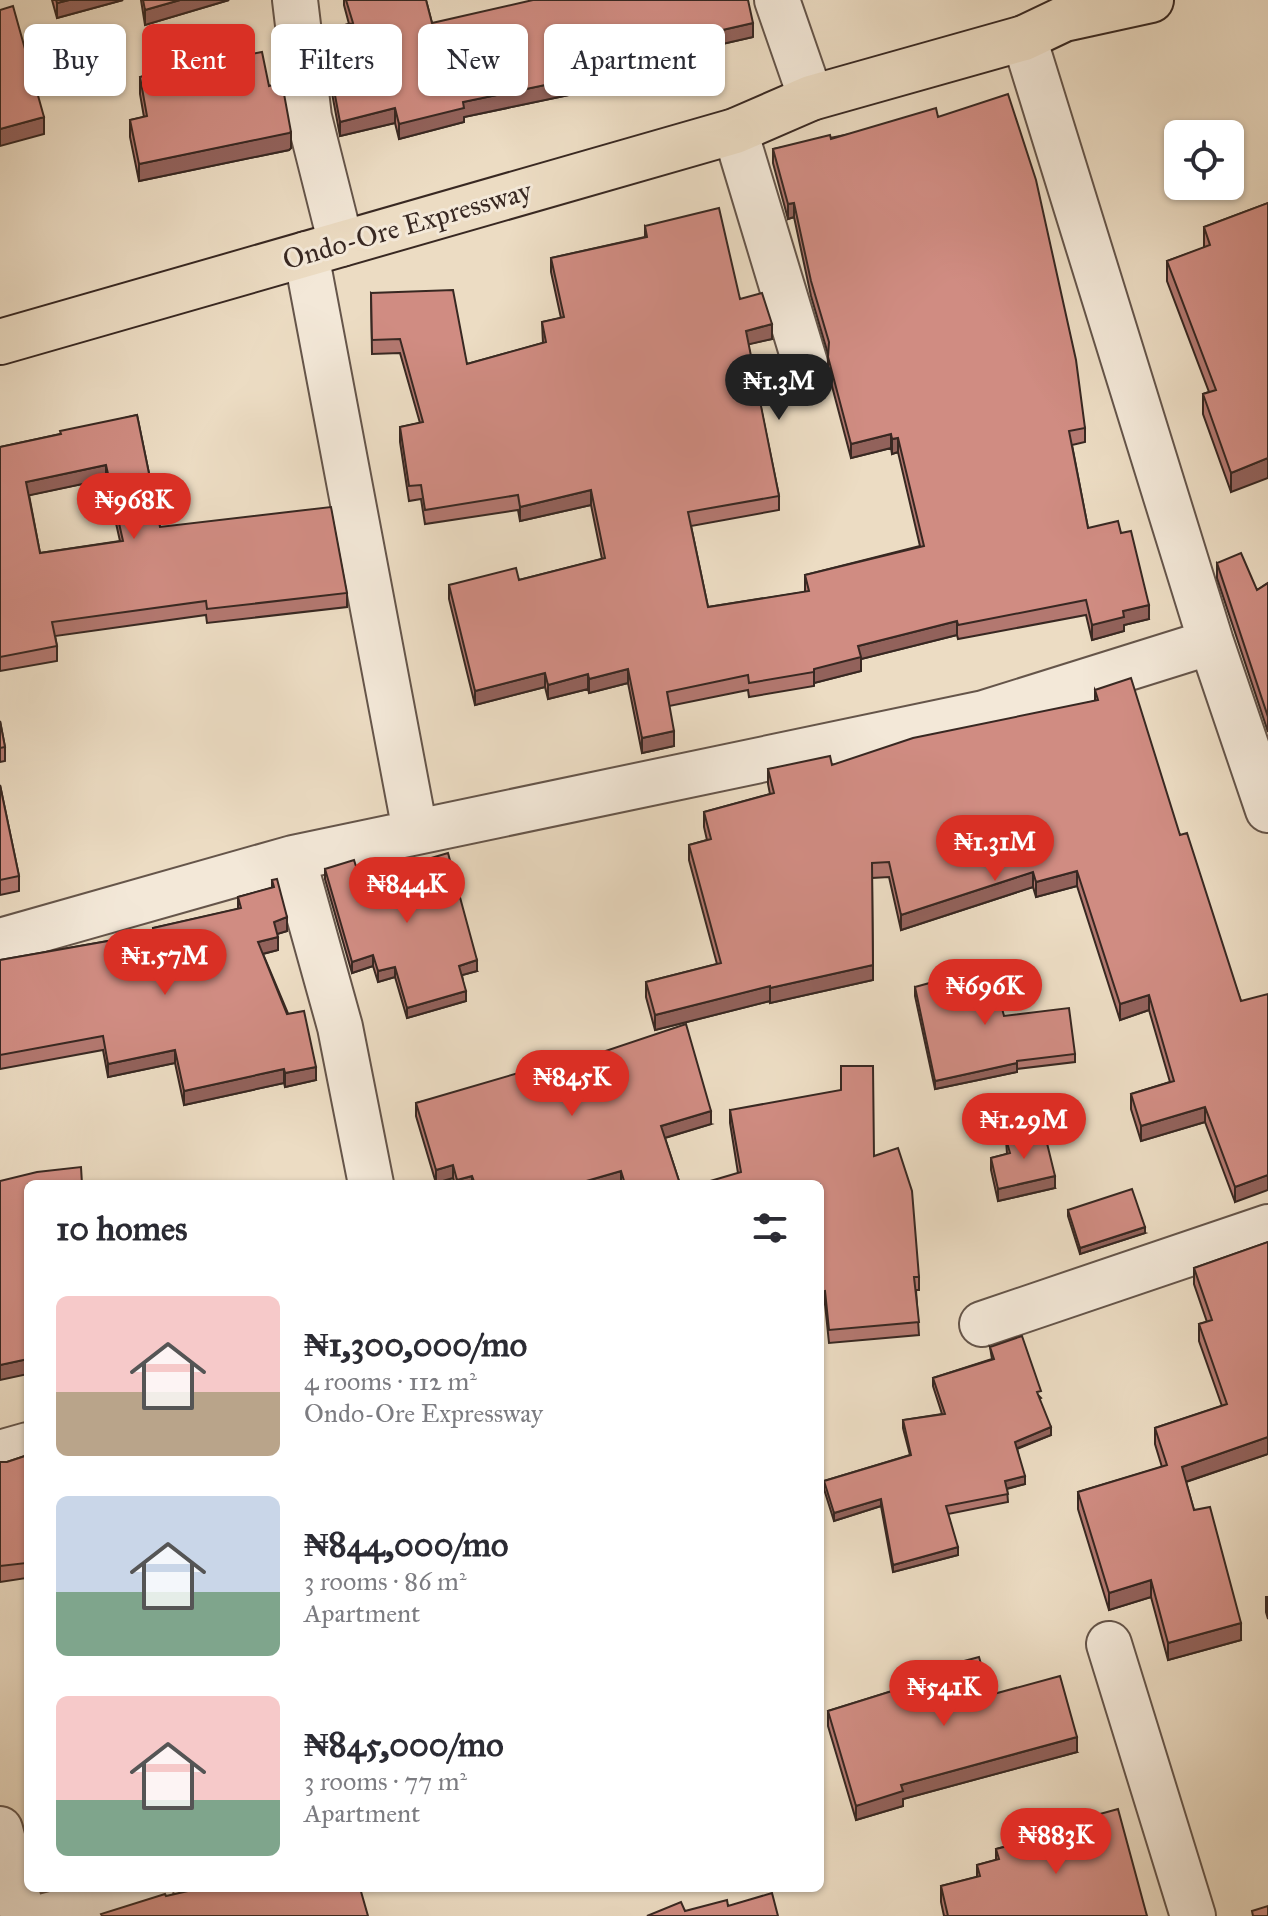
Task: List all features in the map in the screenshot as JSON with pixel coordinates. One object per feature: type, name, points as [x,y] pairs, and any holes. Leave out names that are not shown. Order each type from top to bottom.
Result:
[{"type":"main road","name":"Ondo-Ore Expressway","points":[[0,342],[735,131],[811,98],[1024,38],[1063,9],[1151,0]]},
{"type":"street","points":[[295,0],[324,249],[415,831]]},
{"type":"street","points":[[777,0],[811,98]]},
{"type":"street","points":[[1024,38],[1211,642],[1268,810]]},
{"type":"street","points":[[735,131],[805,363]]},
{"type":"street","points":[[0,941],[293,858],[984,713],[1211,642]]},
{"type":"street","points":[[293,858],[340,1027],[370,1180]]},
{"type":"street","points":[[982,1324],[1268,1227]]},
{"type":"street","points":[[0,1453],[24,1446]]},
{"type":"street","points":[[1109,1644],[1193,1916]]},
{"type":"street","points":[[0,1829],[23,1916]]},
{"type":"street","points":[[45,1916],[136,1892]]},
{"type":"building","points":[[143,0],[180,0],[145,10]]},
{"type":"building","points":[[346,0],[426,0],[432,23],[533,0],[748,0],[753,23],[725,29],[725,24],[544,24],[544,85],[528,88],[528,24],[418,24],[418,96],[492,96],[463,102],[464,108],[399,124],[395,108],[340,122],[335,96],[402,96],[402,24],[349,24],[353,23]]},
{"type":"building","points":[[13,6],[24,45],[24,96],[38,96],[44,117],[0,129],[0,10]]},
{"type":"building","points":[[262,52],[271,96],[284,96],[291,132],[139,164],[130,120],[147,116],[143,96],[255,96],[255,53]]},
{"type":"building","points":[[1008,94],[1036,180],[1076,360],[1085,428],[1069,431],[1088,528],[1118,521],[1121,533],[1131,531],[1149,605],[1123,611],[1124,617],[1092,625],[1086,600],[958,625],[957,621],[858,646],[861,657],[814,669],[814,672],[749,683],[748,675],[667,692],[674,731],[642,738],[628,669],[589,679],[588,674],[548,685],[545,673],[475,691],[449,585],[516,568],[519,580],[605,558],[591,490],[520,507],[518,495],[425,510],[421,485],[409,486],[400,427],[423,422],[400,339],[372,340],[371,293],[453,290],[467,364],[546,342],[542,322],[564,317],[551,258],[647,237],[645,226],[719,208],[740,299],[762,293],[772,324],[746,331],[779,496],[688,512],[708,607],[809,591],[805,575],[924,546],[898,438],[892,439],[891,434],[851,444],[794,203],[788,204],[773,149],[830,135],[831,139],[936,108],[938,117]]},
{"type":"building","points":[[1268,203],[1268,458],[1231,473],[1203,394],[1216,390],[1167,261],[1210,245],[1204,227]]},
{"type":"building","points":[[137,415],[160,527],[331,507],[347,593],[207,609],[206,601],[52,622],[57,646],[0,657],[0,447],[61,434],[60,431]],"holes":[[[106,465],[123,541],[40,553],[26,482]]]},
{"type":"building","points":[[1241,553],[1257,590],[1268,583],[1268,717],[1217,563]]},
{"type":"building","points":[[1131,678],[1180,835],[1187,833],[1241,1001],[1268,994],[1268,1175],[1235,1187],[1205,1107],[1141,1126],[1131,1094],[1174,1081],[1149,995],[1120,1004],[1077,871],[1036,882],[1033,872],[901,915],[889,862],[872,863],[873,965],[770,986],[655,1015],[646,982],[721,963],[689,845],[711,839],[704,812],[774,793],[768,769],[830,756],[832,765],[913,738],[1098,700],[1095,690]]},
{"type":"building","points":[[0,721],[5,747],[0,748]]},
{"type":"building","points":[[0,785],[19,876],[0,880]]},
{"type":"building","points":[[448,853],[477,960],[459,966],[466,991],[407,1008],[395,967],[378,971],[373,955],[352,962],[325,869],[354,860],[360,879]]},
{"type":"building","points":[[277,879],[287,917],[274,922],[278,937],[258,942],[287,1014],[304,1011],[316,1067],[285,1073],[284,1069],[184,1091],[175,1050],[108,1064],[103,1036],[0,1055],[0,960],[154,933],[153,928],[241,908],[238,897],[274,887],[272,880]]},
{"type":"building","points":[[991,966],[1004,1016],[1069,1008],[1075,1054],[1017,1061],[935,1081],[915,987]]},
{"type":"building","points":[[686,1024],[711,1111],[661,1126],[679,1180],[624,1180],[621,1171],[590,1180],[474,1180],[472,1176],[457,1180],[453,1165],[436,1170],[416,1103],[532,1069],[534,1075]]},
{"type":"building","points":[[841,1066],[873,1066],[874,1156],[898,1148],[912,1191],[919,1277],[914,1277],[919,1322],[829,1330],[824,1291],[824,1180],[714,1180],[741,1172],[730,1110],[841,1090]]},
{"type":"building","points":[[1044,1131],[1055,1176],[998,1189],[991,1158],[1010,1153],[1006,1139]]},
{"type":"building","points":[[81,1167],[82,1180],[24,1180],[24,1360],[0,1365],[0,1181],[37,1172]]},
{"type":"building","points":[[1132,1189],[1145,1227],[1080,1248],[1068,1210]]},
{"type":"building","points":[[1268,1242],[1268,1437],[1182,1467],[1194,1510],[1210,1507],[1241,1623],[1168,1643],[1151,1580],[1109,1593],[1078,1492],[1167,1465],[1155,1428],[1227,1404],[1199,1324],[1212,1320],[1194,1268]]},
{"type":"building","points":[[1022,1336],[1041,1391],[1037,1392],[1051,1427],[1015,1442],[1025,1476],[1005,1481],[1008,1494],[946,1506],[958,1547],[893,1565],[881,1499],[834,1513],[824,1481],[911,1455],[903,1420],[945,1414],[933,1378],[994,1359],[990,1347]]},
{"type":"building","points":[[24,1456],[24,1563],[0,1566],[0,1462]]},
{"type":"building","points":[[979,1657],[990,1695],[1060,1676],[1077,1737],[901,1785],[903,1791],[856,1806],[828,1711],[940,1676],[938,1668]]},
{"type":"building","points":[[1118,1809],[1147,1916],[948,1916],[941,1886],[980,1876],[977,1865],[999,1859],[996,1849],[1063,1832],[1060,1825]]},
{"type":"building","points":[[184,1892],[361,1892],[368,1916],[101,1914]]},
{"type":"building","points":[[772,1893],[778,1916],[647,1916],[681,1902],[685,1911],[727,1900],[728,1906]]},
{"type":"building","points":[[1268,1906],[1268,1916],[1253,1916],[1252,1911]]}]
